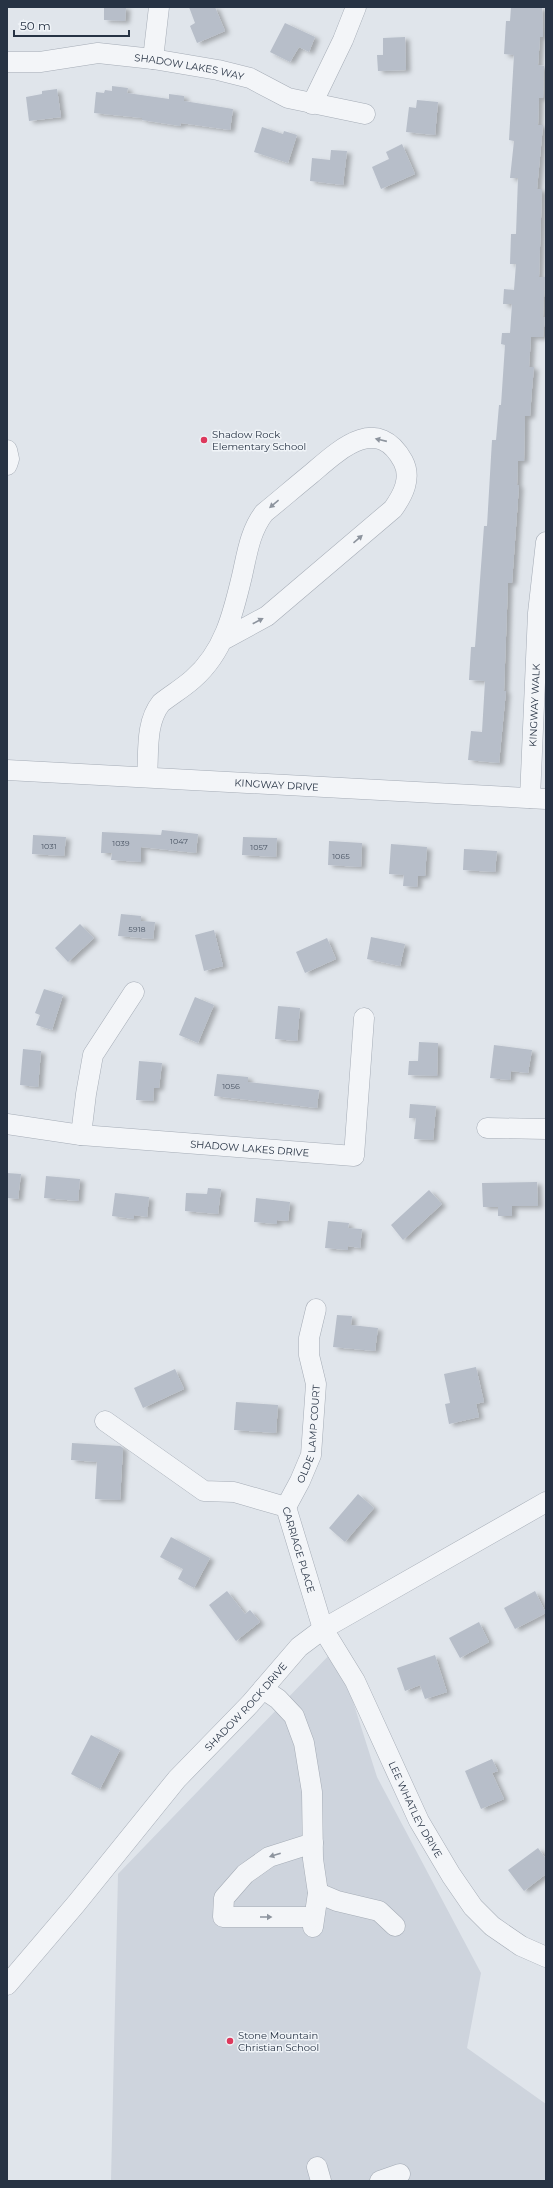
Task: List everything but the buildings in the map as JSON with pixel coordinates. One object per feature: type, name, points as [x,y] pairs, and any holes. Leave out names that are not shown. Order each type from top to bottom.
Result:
[{"type":"street","points":[[153,59],[159,7]]},
{"type":"street","points":[[312,104],[343,40],[356,7]]},
{"type":"street","name":"SHADOW LAKES WAY","points":[[7,62],[40,62],[98,54],[153,59],[218,70],[250,78],[288,98],[365,114]]},
{"type":"street","points":[[147,777],[150,729],[156,710],[161,703],[200,672],[223,640],[232,617],[254,528],[264,513],[345,445],[366,438],[388,441],[398,452],[407,473],[404,491],[393,509],[267,616],[223,640]]},
{"type":"street","points":[[7,450],[9,459],[7,465]]},
{"type":"street","name":"KINGWAY WALK","points":[[538,798],[538,613],[546,542]]},
{"type":"street","name":"KINGWAY DRIVE","points":[[7,770],[538,798]]},
{"type":"street","points":[[81,1135],[93,1055],[134,992]]},
{"type":"street","name":"SHADOW LAKES DRIVE","points":[[7,1124],[81,1135],[354,1156],[364,1018]]},
{"type":"street","points":[[487,1128],[546,1129]]},
{"type":"street","name":"OLDE LAMP COURT","points":[[286,1507],[312,1455],[316,1384],[309,1355],[309,1338],[316,1310]]},
{"type":"street","name":"CARRIAGE PLACE","points":[[105,1421],[204,1490],[234,1492],[286,1507],[323,1629]]},
{"type":"street","name":"SHADOW ROCK DRIVE","points":[[7,1985],[76,1904],[177,1779],[263,1689],[299,1647],[323,1629],[546,1502]]},
{"type":"street","name":"LEE WHATLEY DRIVE","points":[[323,1629],[355,1681],[419,1821],[451,1875],[473,1907],[492,1926],[520,1946],[546,1957]]},
{"type":"street","points":[[263,1689],[278,1699],[294,1716],[304,1743],[312,1792],[313,1843],[312,1859],[318,1893],[313,1922],[223,1917],[224,1898],[244,1874],[269,1857],[313,1843]]},
{"type":"street","points":[[318,1893],[337,1901],[378,1911],[395,1926]]},
{"type":"street","points":[[380,2181],[400,2174]]},
{"type":"shaded area","points":[[336,1648],[377,1777],[481,1973],[467,2048],[546,2104],[546,2181],[111,2181],[118,1874]]},
{"type":"place","name":"Shadow Rock Elementary School","points":[[204,440]]},
{"type":"place","name":"Stone Mountain Christian School","points":[[230,2041]]}]
